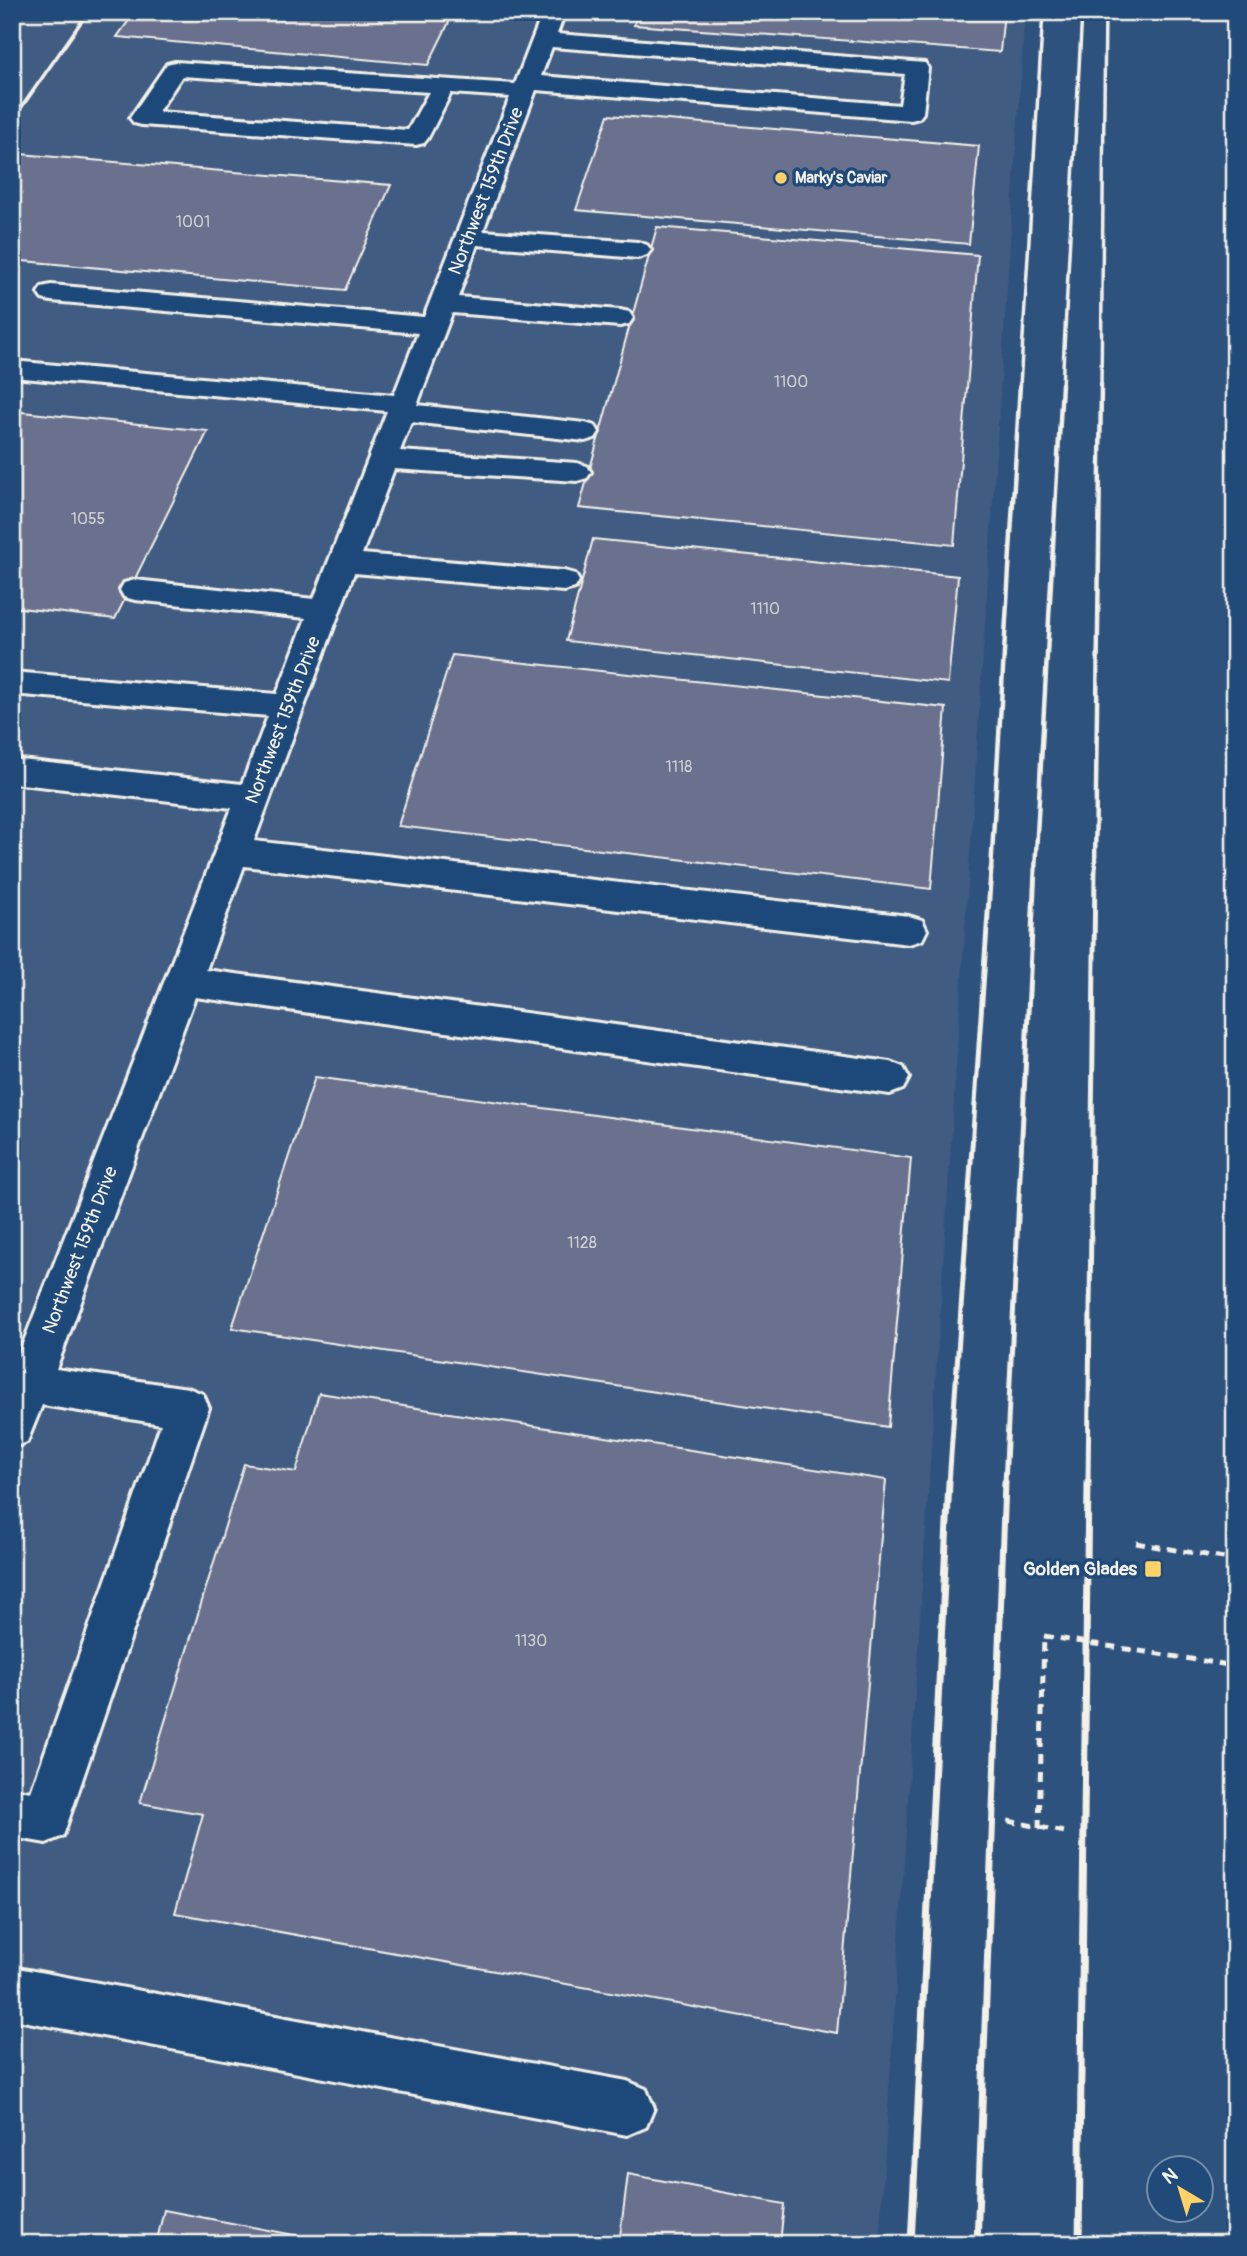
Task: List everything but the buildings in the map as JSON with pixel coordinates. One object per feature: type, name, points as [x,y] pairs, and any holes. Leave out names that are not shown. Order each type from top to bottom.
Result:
[{"type":"street","name":"Northwest 159th Drive","points":[[12,1428],[549,26]]},
{"type":"street","points":[[443,87],[416,138],[142,118],[174,69],[443,87],[526,87],[911,113],[917,68],[549,26]]},
{"type":"street","points":[[468,236],[638,250]]},
{"type":"street","points":[[51,293],[438,315],[620,318]]},
{"type":"street","points":[[12,369],[402,408],[585,432]]},
{"type":"street","points":[[383,459],[577,472]]},
{"type":"street","points":[[344,562],[564,581]]},
{"type":"street","points":[[135,590],[325,610]]},
{"type":"street","points":[[12,683],[289,706]]},
{"type":"street","points":[[12,771],[253,798]]},
{"type":"street","points":[[233,852],[909,930]]},
{"type":"street","points":[[183,981],[890,1079]]},
{"type":"street","points":[[12,1813],[46,1819],[188,1408],[29,1384]]},
{"type":"street","points":[[12,1993],[627,2108]]},
{"type":"path","points":[[1136,1543],[1235,1560]]},
{"type":"path","points":[[1039,1828],[1044,1636],[1235,1665]]},
{"type":"path","points":[[1008,1821],[1070,1833]]},
{"type":"shaded area","points":[[12,12],[1025,12],[879,2244],[12,2244]]},
{"type":"railway","points":[[12,121],[88,12]]},
{"type":"railway","points":[[1020,386],[1043,12]]},
{"type":"railway","points":[[1062,386],[1082,12]]},
{"type":"railway","points":[[1101,386],[1105,12]]},
{"type":"railway","points":[[991,871],[1020,384]]},
{"type":"railway","points":[[1035,871],[1062,384]]},
{"type":"railway","points":[[1095,871],[1101,384]]},
{"type":"railway","points":[[949,1484],[991,869]]},
{"type":"railway","points":[[1005,1484],[1035,869]]},
{"type":"railway","points":[[1088,1484],[1095,869]]},
{"type":"railway","points":[[911,2244],[949,1482]]},
{"type":"railway","points":[[977,2244],[1005,1482]]},
{"type":"railway","points":[[1079,2244],[1088,1482]]},
{"type":"place","name":"Marky's Caviar","points":[[781,178]]},
{"type":"place","name":"Golden Glades","points":[[1153,1569]]}]
